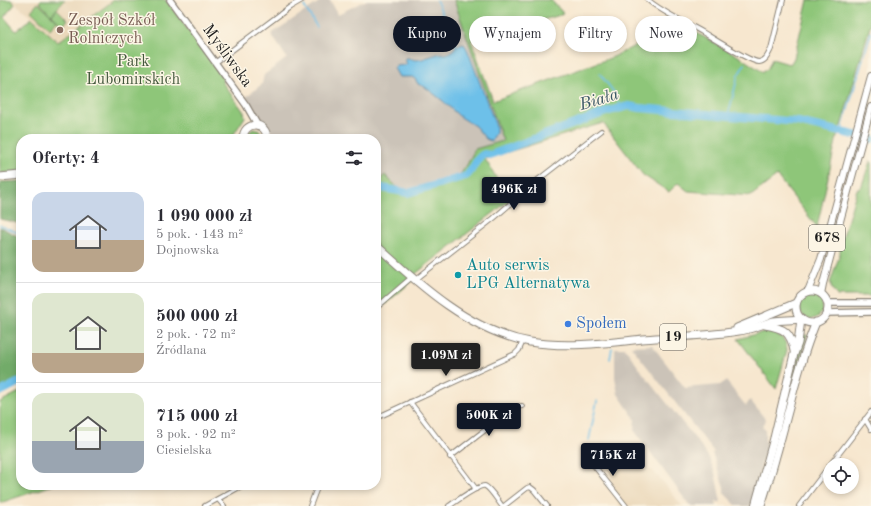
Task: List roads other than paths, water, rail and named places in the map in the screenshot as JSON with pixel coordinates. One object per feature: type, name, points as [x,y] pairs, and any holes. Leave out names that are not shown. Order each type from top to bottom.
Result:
[{"type":"highway","points":[[244,134],[248,127],[258,126],[265,130],[266,134]]},
{"type":"highway","points":[[0,177],[16,175]]},
{"type":"highway","name":"19","points":[[381,249],[441,301],[463,316],[501,334],[532,343],[561,345],[618,342],[748,330],[774,321],[801,319],[808,322],[816,322]]},
{"type":"highway","points":[[761,506],[805,350],[816,322],[822,319],[827,310],[827,303],[824,296],[815,291],[808,291]]},
{"type":"highway","name":"19","points":[[728,332],[796,303],[799,297],[808,291]]},
{"type":"highway","points":[[755,506],[798,343],[801,319],[796,312],[796,303]]},
{"type":"highway","points":[[765,324],[779,328],[786,332],[791,338],[794,354]]},
{"type":"main road","name":"678","points":[[808,291],[821,259],[871,76]]},
{"type":"main road","name":"678","points":[[821,294],[871,107]]},
{"type":"street","name":"Myśliwska","points":[[170,0],[248,107],[258,126]]},
{"type":"street","points":[[216,62],[302,0]]},
{"type":"street","points":[[648,0],[728,48],[757,62],[763,61],[768,57],[783,0]]},
{"type":"street","name":"Myśliwska","points":[[248,107],[250,124],[248,127]]},
{"type":"street","points":[[381,304],[414,278],[420,276],[494,218],[544,175],[601,131]]},
{"type":"street","points":[[827,303],[871,304]]},
{"type":"street","points":[[826,313],[871,312]]},
{"type":"street","points":[[381,416],[515,354],[519,350],[523,341]]},
{"type":"street","points":[[410,402],[450,457],[476,489]]},
{"type":"street","points":[[450,457],[502,416],[522,406]]},
{"type":"street","points":[[835,458],[871,412]]},
{"type":"street","points":[[865,420],[871,429]]},
{"type":"street","points":[[588,458],[626,506]]},
{"type":"street","points":[[799,506],[823,474]]},
{"type":"street","points":[[450,506],[481,486],[488,488],[503,506],[530,487],[533,488],[547,506]]},
{"type":"street","points":[[206,506],[234,490]]},
{"type":"street","points":[[310,506],[316,490]]},
{"type":"street","points":[[218,499],[224,506]]},
{"type":"water","points":[[464,44],[468,51],[496,126],[496,133],[491,141],[486,139],[475,126],[459,116],[443,101],[425,87],[418,84],[415,79],[412,77],[399,77],[394,68],[396,66],[407,64],[405,58],[416,60],[440,53],[446,54],[450,52],[461,52],[461,45]]},
{"type":"waterway","points":[[436,0],[444,16]]},
{"type":"waterway","points":[[304,6],[317,27]]},
{"type":"waterway","points":[[841,132],[871,32]]},
{"type":"waterway","points":[[728,116],[738,75],[745,64]]},
{"type":"waterway","points":[[600,74],[616,95]]},
{"type":"waterway","name":"Biała","points":[[619,102],[621,107]]},
{"type":"waterway","name":"Biała","points":[[381,188],[408,193],[466,176],[479,158],[484,154],[490,155],[609,111],[629,106],[798,122],[871,139]]},
{"type":"waterway","points":[[0,225],[16,232]]},
{"type":"waterway","points":[[610,359],[612,348]]},
{"type":"waterway","name":"Biała","points":[[0,392],[16,384]]},
{"type":"waterway","points":[[589,440],[597,401]]},
{"type":"place","name":"Zespół Szkół Rolniczych","points":[[60,30]]},
{"type":"place","name":"Auto serwis LPG Alternatywa","points":[[458,275]]},
{"type":"place","name":"Społem","points":[[568,324]]},
{"type":"park label","name":"Park Lubomirskich","points":[[133,71]]}]
